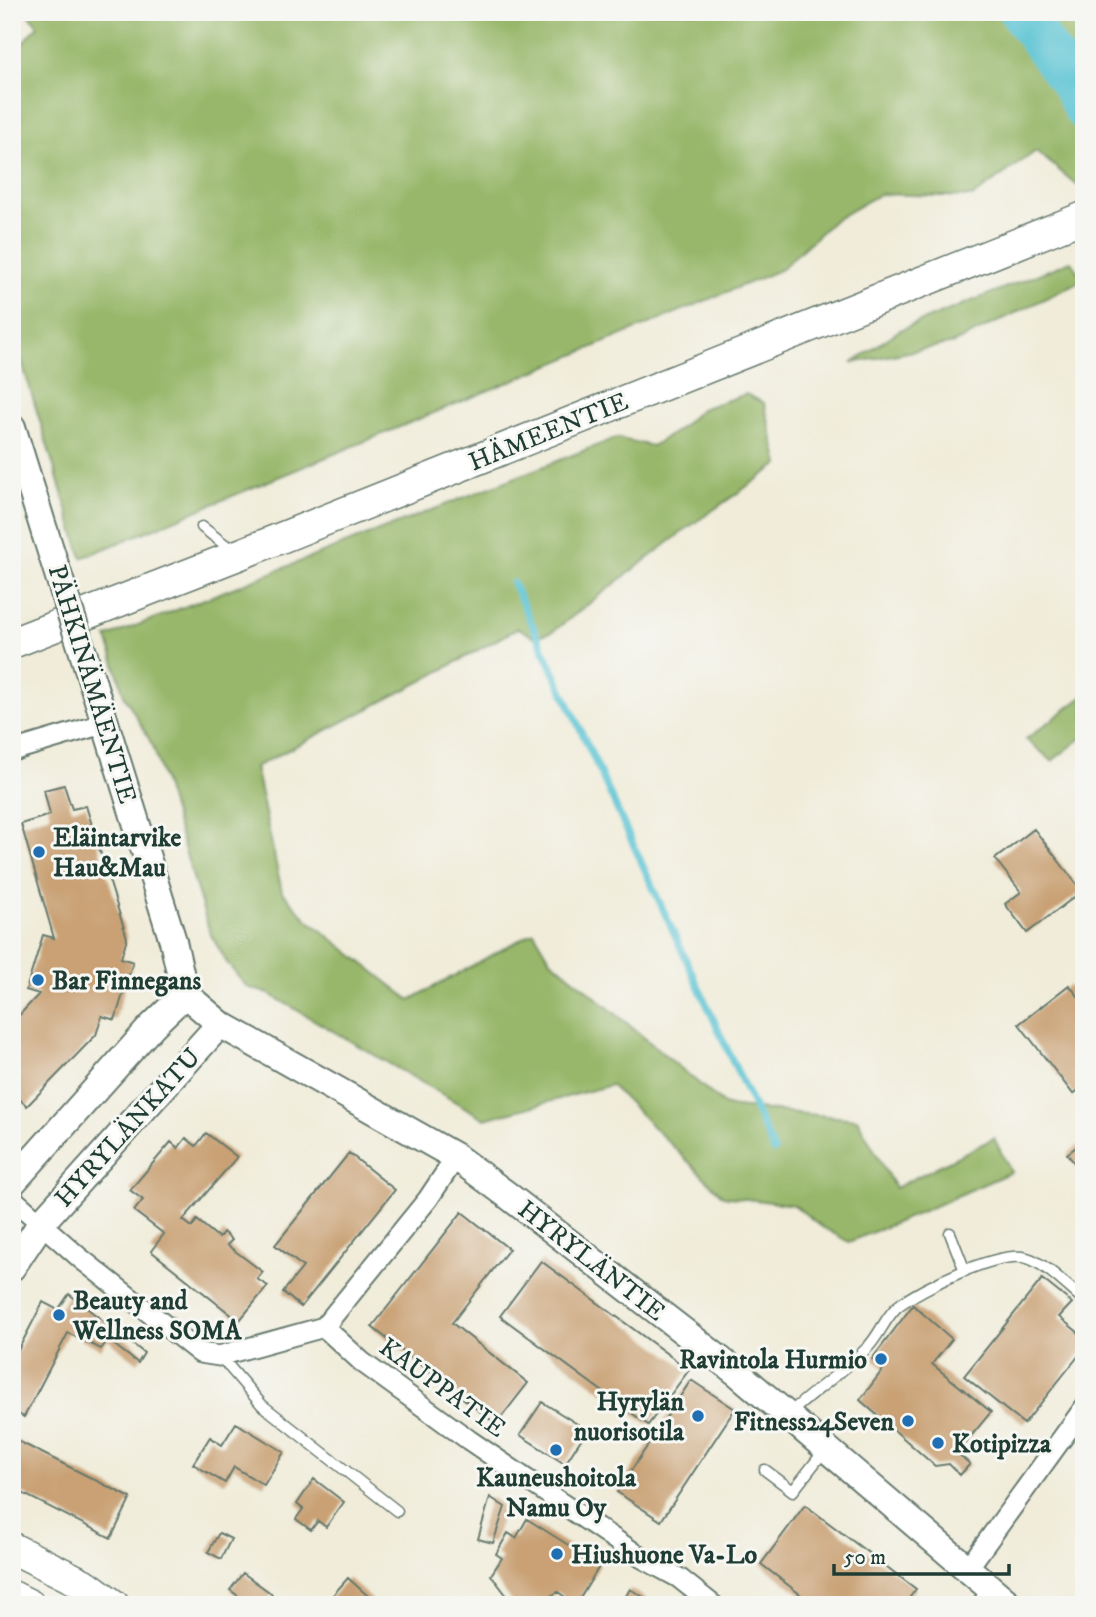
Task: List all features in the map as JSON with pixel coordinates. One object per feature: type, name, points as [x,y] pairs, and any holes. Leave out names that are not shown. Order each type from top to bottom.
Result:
[{"type":"main road","name":"HÄMEENTIE","points":[[12,643],[1079,219]]},
{"type":"main road","points":[[12,1548],[88,1586],[114,1605]]},
{"type":"main road","points":[[12,1596],[30,1605]]},
{"type":"street","name":"PÄHKINÄMÄENTIE","points":[[12,427],[173,941],[185,994]]},
{"type":"street","points":[[12,751],[106,723]]},
{"type":"street","name":"HYRYLÄNTIE","points":[[185,994],[220,1024],[456,1157],[571,1242],[788,1415],[968,1568],[995,1600]]},
{"type":"street","name":"HYRYLÄNKATU","points":[[12,1183],[152,1026],[185,994]]},
{"type":"street","name":"HYRYLÄNKATU","points":[[12,1267],[42,1222],[220,1024]]},
{"type":"street","points":[[12,1198],[80,1258],[200,1353],[219,1356],[324,1327],[428,1199],[456,1157]]},
{"type":"street","name":"KAUPPATIE","points":[[324,1327],[362,1362],[469,1440],[642,1558],[679,1578],[713,1605]]},
{"type":"street","points":[[968,1568],[1084,1408]]},
{"type":"lane","points":[[202,527],[239,555]]},
{"type":"lane","points":[[950,1233],[965,1271]]},
{"type":"lane","points":[[788,1415],[810,1393],[867,1348],[897,1307],[940,1280],[992,1261],[1027,1258],[1084,1300]]},
{"type":"lane","points":[[219,1356],[262,1405],[397,1511]]},
{"type":"lane","points":[[765,1470],[793,1492],[827,1448]]},
{"type":"green space","points":[[27,12],[1084,12],[1084,184],[1078,186],[1036,151],[972,197],[880,194],[833,221],[780,270],[82,558],[12,330],[12,55],[38,26]]},
{"type":"green space","points":[[1071,261],[1083,280],[954,343],[852,363],[900,330]]},
{"type":"green space","points":[[746,394],[764,403],[779,464],[686,529],[552,632],[534,637],[518,628],[255,767],[282,892],[308,920],[410,1000],[534,932],[550,959],[726,1106],[857,1119],[895,1188],[994,1138],[1011,1172],[849,1242],[822,1227],[794,1205],[723,1196],[611,1085],[485,1119],[269,994],[247,987],[227,963],[210,933],[153,746],[124,695],[107,637],[616,438],[652,446],[678,430],[701,409]]},
{"type":"green space","points":[[1084,696],[1084,736],[1052,761],[1026,739]]},
{"type":"building","points":[[64,785],[72,809],[86,806],[127,938],[121,958],[133,962],[115,1020],[102,1016],[96,1035],[27,1106],[12,1092],[12,1023],[39,994],[26,990],[43,935],[54,938],[21,824],[50,815],[44,790]]},
{"type":"building","points":[[1034,829],[1082,891],[1027,933],[1005,904],[1021,892],[995,859]]},
{"type":"building","points":[[1069,985],[1084,1003],[1084,1086],[1073,1094],[1019,1024]]},
{"type":"building","points":[[206,1133],[237,1157],[183,1220],[192,1227],[197,1220],[219,1238],[223,1232],[232,1240],[227,1245],[263,1272],[257,1279],[268,1286],[239,1321],[151,1251],[164,1234],[134,1211],[143,1200],[130,1190],[171,1142],[178,1148],[186,1138],[196,1146]]},
{"type":"building","points":[[1084,1141],[1084,1175],[1067,1154]]},
{"type":"building","points":[[349,1153],[395,1190],[301,1307],[283,1292],[303,1267],[275,1245]]},
{"type":"building","points":[[462,1212],[509,1249],[452,1323],[528,1383],[496,1424],[372,1327]]},
{"type":"building","points":[[541,1261],[689,1370],[648,1425],[500,1316]]},
{"type":"building","points":[[1042,1279],[1072,1303],[1059,1317],[1084,1337],[1084,1349],[1024,1424],[964,1376]]},
{"type":"building","points":[[69,1294],[144,1353],[138,1363],[108,1340],[101,1349],[68,1333],[24,1417],[12,1410],[12,1362],[43,1302],[58,1310]]},
{"type":"building","points":[[913,1305],[952,1339],[932,1364],[991,1412],[957,1453],[970,1464],[960,1475],[949,1464],[935,1466],[860,1400],[884,1368],[872,1359]]},
{"type":"building","points":[[691,1380],[735,1409],[661,1521],[617,1492]]},
{"type":"building","points":[[542,1402],[587,1430],[565,1464],[520,1435]]},
{"type":"building","points":[[236,1423],[284,1452],[264,1485],[234,1467],[225,1483],[193,1464],[210,1437],[222,1445]]},
{"type":"building","points":[[12,1438],[131,1498],[111,1538],[12,1488]]},
{"type":"building","points":[[314,1479],[344,1502],[326,1527],[318,1521],[311,1530],[296,1519],[303,1509],[297,1504]]},
{"type":"building","points":[[490,1497],[505,1507],[493,1543],[478,1539]]},
{"type":"building","points":[[805,1505],[916,1589],[904,1605],[814,1605],[761,1564]]},
{"type":"building","points":[[527,1519],[600,1565],[576,1605],[558,1592],[551,1596],[559,1605],[514,1605],[491,1575],[502,1558],[496,1554],[508,1533],[516,1538]]},
{"type":"building","points":[[219,1533],[231,1539],[221,1559],[208,1552]]},
{"type":"building","points":[[243,1573],[272,1594],[264,1605],[250,1605],[230,1590]]},
{"type":"building","points":[[348,1578],[378,1605],[324,1605]]},
{"type":"building","points":[[630,1589],[654,1603],[657,1599],[664,1605],[621,1605]]},
{"type":"waterway","points":[[1020,12],[1073,86],[1084,109]]},
{"type":"waterway","points":[[513,583],[774,1151]]},
{"type":"place","name":"Eläintarvike Hau&Mau","points":[[39,852]]},
{"type":"place","name":"Bar Finnegans","points":[[38,980]]},
{"type":"place","name":"Beauty and Wellness SOMA","points":[[59,1315]]},
{"type":"place","name":"Ravintola Hurmio","points":[[881,1359]]},
{"type":"place","name":"Hyrylän nuorisotila","points":[[698,1416]]},
{"type":"place","name":"Fitness24Seven","points":[[908,1421]]},
{"type":"place","name":"Kotipizza","points":[[938,1443]]},
{"type":"place","name":"Kauneushoitola Namu Oy","points":[[556,1450]]},
{"type":"place","name":"Hiushuone Va-Lo","points":[[557,1554]]}]
